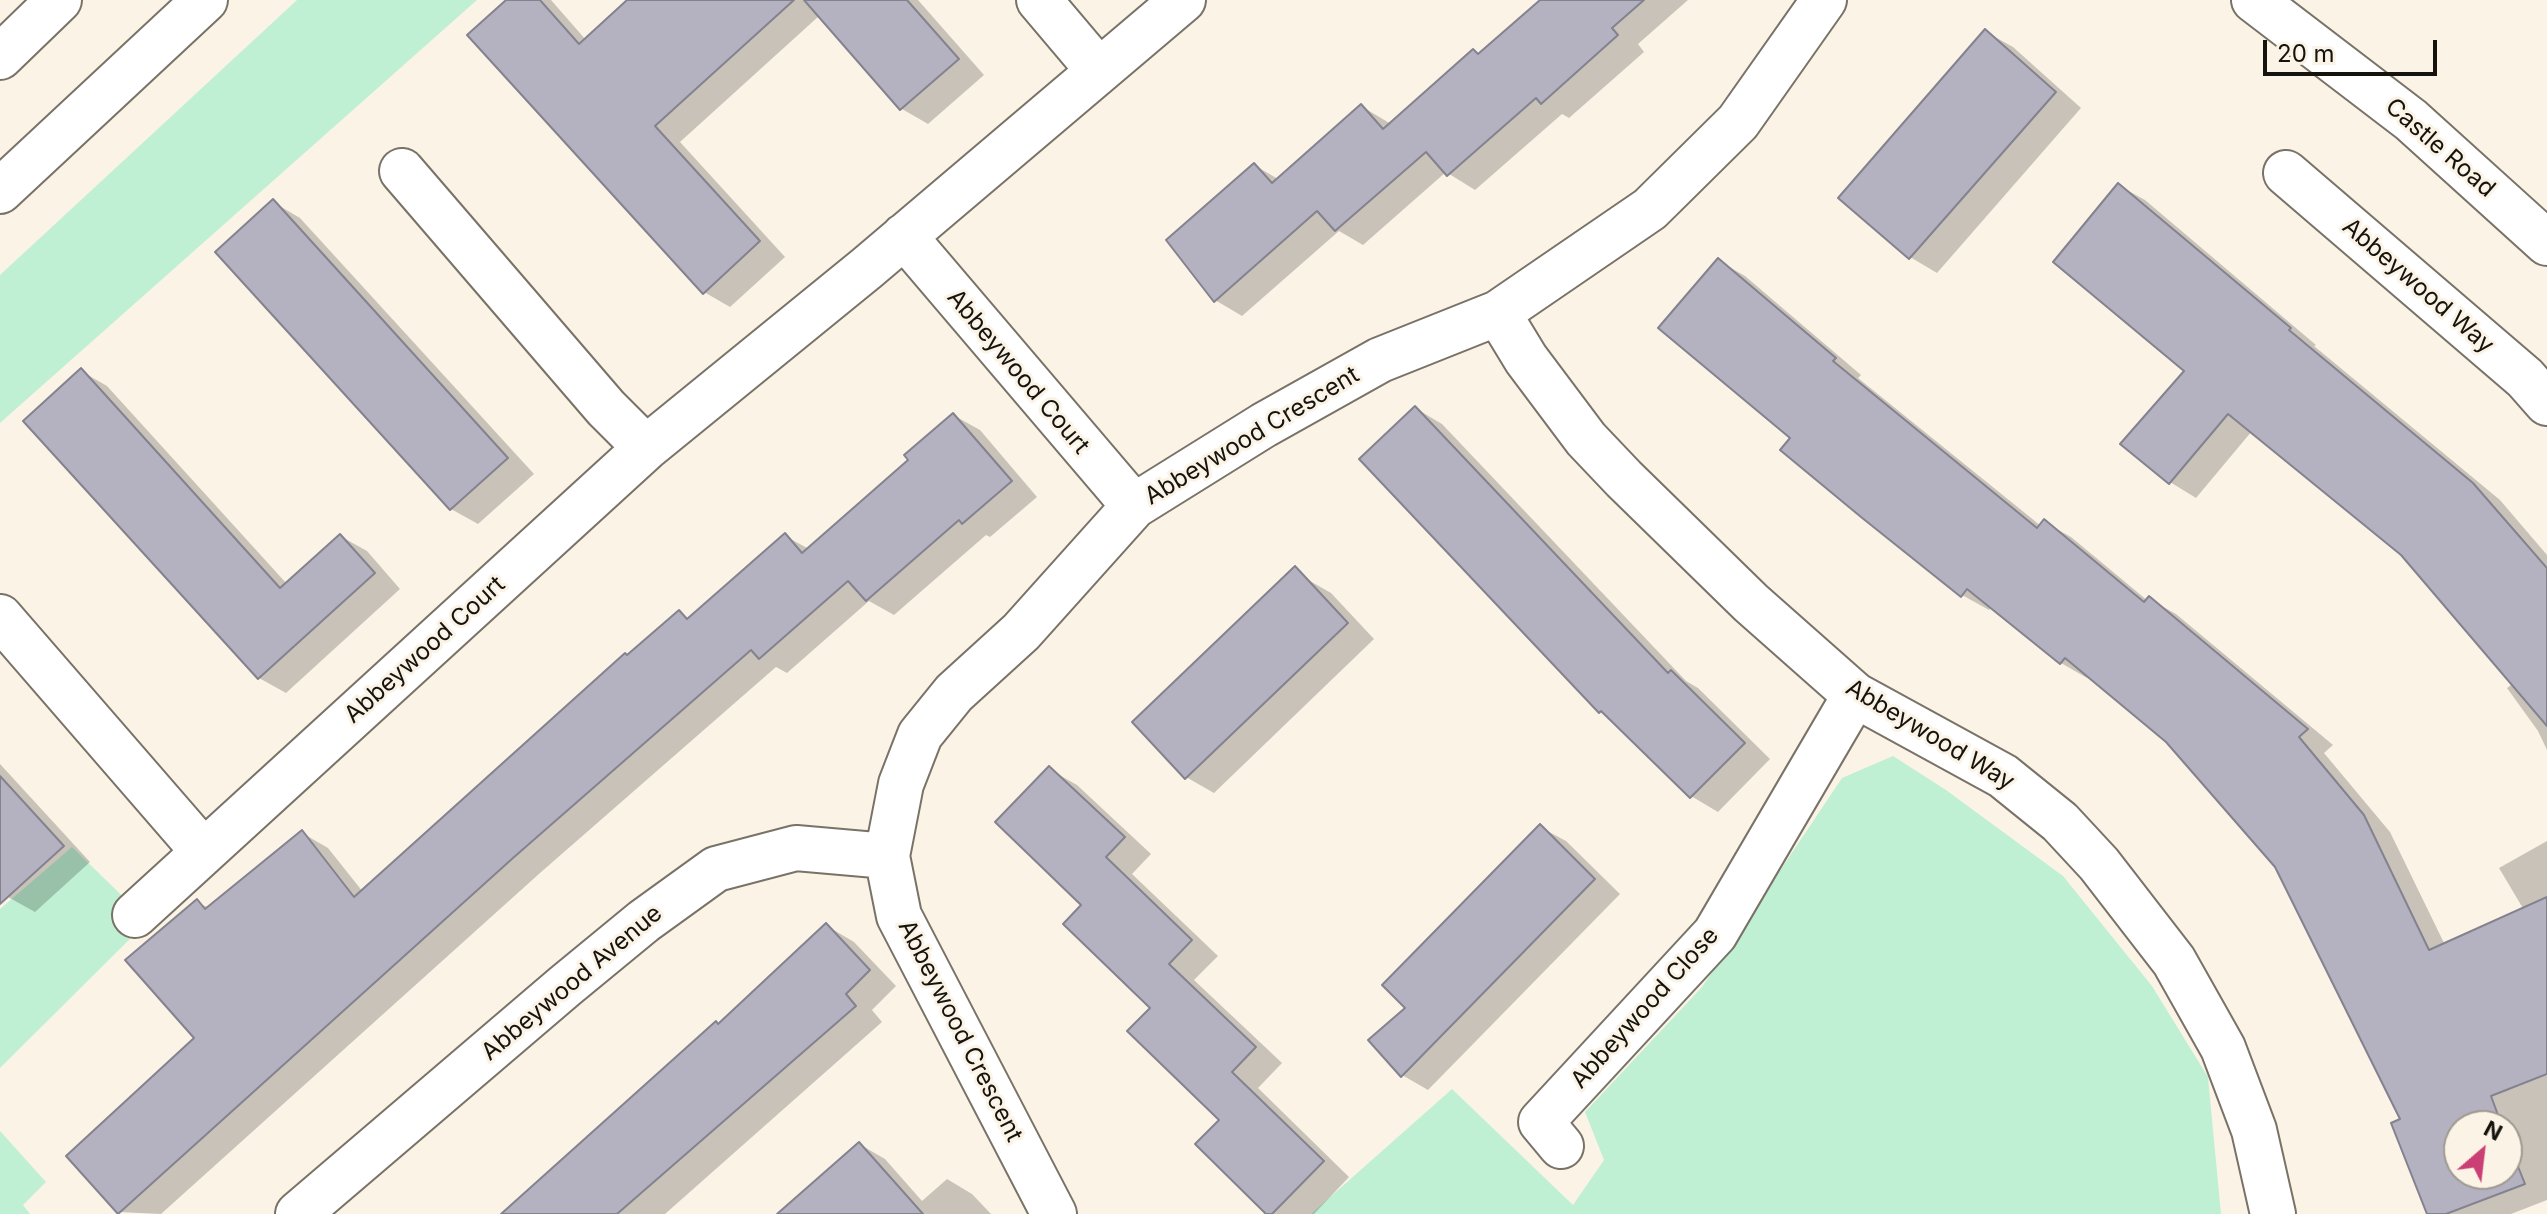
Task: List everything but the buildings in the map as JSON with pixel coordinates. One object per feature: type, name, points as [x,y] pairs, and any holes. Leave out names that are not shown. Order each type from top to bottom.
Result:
[{"type":"street","points":[[0,57],[59,0]]},
{"type":"street","points":[[0,191],[205,0]]},
{"type":"street","points":[[1039,0],[1099,71]]},
{"type":"street","name":"Abbeywood Court","points":[[135,915],[646,448],[904,236],[1183,0]]},
{"type":"street","name":"Abbeywood Crescent","points":[[1054,1214],[899,916],[887,856],[901,784],[920,735],[954,693],[1021,632],[1134,506],[1264,425],[1380,360],[1498,313],[1650,209],[1738,122],[1824,0]]},
{"type":"street","name":"Castle Road","points":[[2254,0],[2411,120],[2547,243]]},
{"type":"street","points":[[402,171],[606,408],[646,448]]},
{"type":"street","name":"Abbeywood Way","points":[[2286,173],[2525,378],[2547,403]]},
{"type":"street","name":"Abbeywood Court","points":[[904,236],[1134,506]]},
{"type":"street","name":"Abbeywood Way","points":[[1498,313],[1526,359],[1586,439],[1751,603],[1855,695],[2003,776],[2060,822],[2099,864],[2174,961],[2223,1048],[2254,1130],[2273,1214]]},
{"type":"street","points":[[0,617],[203,851]]},
{"type":"street","name":"Abbeywood Close","points":[[1561,1146],[1541,1122],[1715,934],[1855,695]]},
{"type":"street","name":"Abbeywood Avenue","points":[[298,1214],[565,986],[644,921],[716,869],[796,848],[887,856]]},
{"type":"green space","points":[[297,0],[477,0],[0,423],[0,275]]},
{"type":"green space","points":[[1893,756],[1946,790],[2063,876],[2152,986],[2208,1077],[2221,1214],[1311,1214],[1452,1089],[1573,1205],[1604,1160],[1585,1112],[1702,987],[1842,778]]},
{"type":"green space","points":[[72,847],[148,921],[0,1068],[0,909]]},
{"type":"green space","points":[[0,1131],[46,1182],[23,1205],[30,1214],[0,1214]]}]
